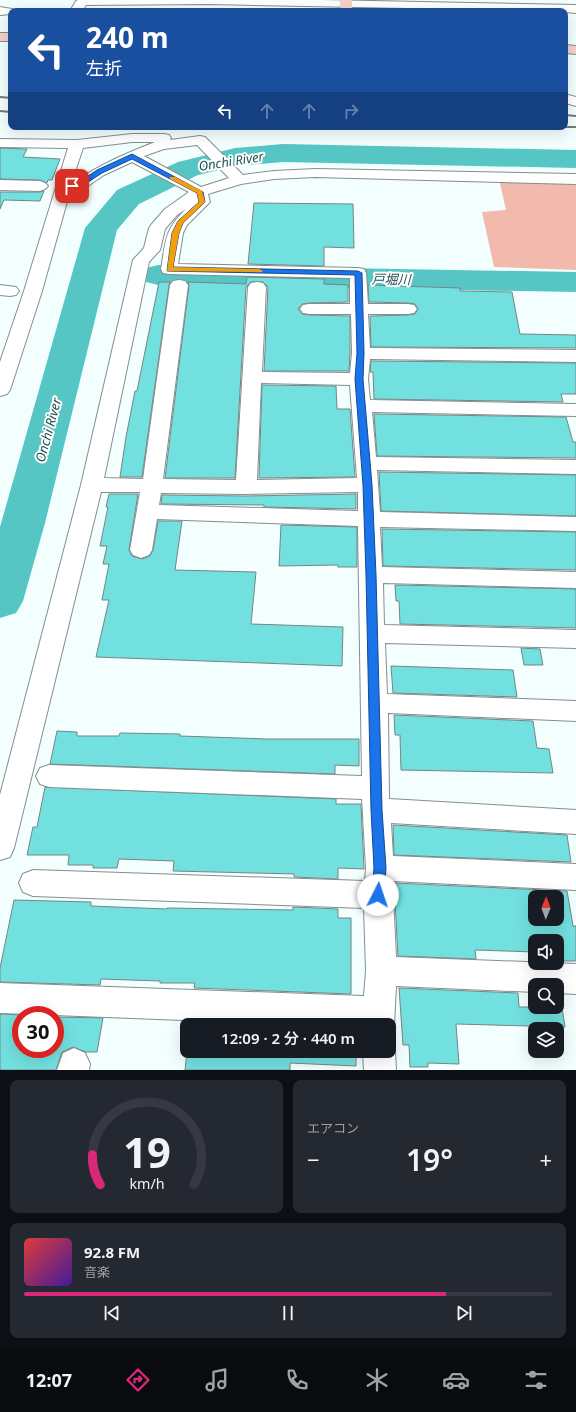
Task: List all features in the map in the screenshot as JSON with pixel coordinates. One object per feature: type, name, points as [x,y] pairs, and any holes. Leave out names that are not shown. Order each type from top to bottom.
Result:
[{"type":"street","points":[[78,8],[80,3],[86,2],[209,1],[346,5],[541,6],[564,8]]},
{"type":"street","points":[[0,143],[77,144],[132,138],[200,140],[239,180]]},
{"type":"street","points":[[63,187],[80,185],[100,172],[132,156],[161,145],[200,140]]},
{"type":"street","points":[[0,390],[33,291],[77,144]]},
{"type":"street","points":[[132,156],[200,192]]},
{"type":"street","points":[[0,848],[92,485],[141,260],[152,250],[157,228],[171,212],[200,192],[239,180],[274,175],[316,173],[576,179]]},
{"type":"street","points":[[0,185],[40,186]]},
{"type":"street","points":[[0,998],[378,1018],[381,971],[375,703],[368,485],[359,379],[361,353],[358,273],[169,269],[175,233],[180,223],[202,202],[200,192]]},
{"type":"street","points":[[141,550],[152,486],[179,285]]},
{"type":"street","points":[[246,487],[257,287]]},
{"type":"street","points":[[309,309],[408,309]]},
{"type":"street","points":[[361,353],[576,356]]},
{"type":"street","points":[[252,377],[359,379]]},
{"type":"street","points":[[362,406],[576,410]]},
{"type":"street","points":[[366,463],[576,467]]},
{"type":"street","points":[[92,485],[246,487],[368,485]]},
{"type":"street","points":[[148,512],[576,524]]},
{"type":"street","points":[[371,575],[576,580]]},
{"type":"street","points":[[372,634],[576,640]]},
{"type":"street","points":[[375,703],[576,711]]},
{"type":"street","points":[[49,776],[376,799],[576,822]]},
{"type":"street","points":[[34,883],[379,882],[576,877]]},
{"type":"street","points":[[381,971],[576,979]]},
{"type":"street","points":[[379,1058],[380,1070]]},
{"type":"shaded area","points":[[499,179],[576,181],[576,270],[494,267],[482,212],[506,210]]},
{"type":"building","points":[[0,148],[27,149],[23,157],[60,159],[52,180],[48,180],[47,183],[40,180],[0,179]]},
{"type":"building","points":[[44,191],[40,201],[4,200],[0,209],[0,192]]},
{"type":"building","points":[[254,203],[353,204],[354,248],[324,247],[324,266],[248,264]]},
{"type":"building","points":[[247,277],[324,279],[324,284],[348,285],[348,302],[309,303],[302,304],[298,309],[302,314],[309,315],[350,316],[349,371],[264,371],[268,287],[263,282],[251,282],[246,287],[235,478],[165,478],[189,285],[188,282],[246,284]]},
{"type":"building","points":[[159,282],[170,282],[142,477],[120,477],[135,391],[137,391]]},
{"type":"building","points":[[368,285],[460,288],[460,291],[512,292],[520,334],[576,335],[576,348],[371,347],[370,316],[415,314],[418,309],[415,304],[408,303],[369,302]]},
{"type":"building","points":[[371,361],[576,363],[576,394],[561,394],[563,402],[374,399],[373,372],[370,372]]},
{"type":"building","points":[[262,385],[336,386],[337,409],[350,409],[355,477],[259,478]]},
{"type":"building","points":[[374,414],[566,417],[573,442],[576,442],[576,458],[377,456]]},
{"type":"building","points":[[379,472],[576,475],[576,516],[381,511]]},
{"type":"building","points":[[109,494],[138,494],[129,550],[132,556],[142,559],[150,556],[153,550],[158,521],[182,521],[175,570],[256,572],[251,624],[343,627],[342,666],[96,657],[109,600],[102,600],[109,564],[103,564],[107,546],[100,546],[108,507],[106,507]]},
{"type":"building","points":[[356,494],[356,509],[264,507],[264,505],[161,504],[162,495],[246,496]]},
{"type":"building","points":[[281,525],[357,527],[357,567],[338,567],[338,565],[279,566]]},
{"type":"building","points":[[382,529],[576,532],[576,570],[383,566]]},
{"type":"building","points":[[395,585],[576,589],[576,628],[400,624],[399,601],[396,601]]},
{"type":"building","points":[[521,648],[540,649],[543,665],[524,665]]},
{"type":"building","points":[[391,666],[513,670],[517,697],[393,693]]},
{"type":"building","points":[[394,715],[533,721],[537,748],[549,749],[553,773],[401,770],[400,735],[395,735]]},
{"type":"building","points":[[57,731],[77,732],[77,736],[119,736],[120,733],[180,734],[180,736],[267,739],[359,739],[359,766],[335,765],[335,774],[50,764]]},
{"type":"building","points":[[45,787],[336,799],[336,804],[361,804],[364,869],[338,868],[338,879],[294,877],[294,874],[173,871],[174,861],[119,859],[117,868],[93,868],[93,865],[68,865],[69,855],[27,855],[33,827],[37,827]]},
{"type":"building","points":[[393,825],[567,835],[571,862],[394,855]]},
{"type":"building","points":[[394,883],[545,890],[528,890],[528,926],[564,926],[564,891],[567,891],[573,926],[576,926],[576,961],[564,961],[564,934],[528,934],[528,952],[475,950],[476,959],[398,956]]},
{"type":"building","points":[[14,900],[91,902],[91,906],[167,909],[293,910],[293,907],[338,909],[338,918],[351,918],[351,994],[194,988],[195,983],[160,983],[160,981],[101,979],[100,985],[0,982],[0,968]]},
{"type":"building","points":[[399,988],[518,993],[519,1007],[528,1007],[528,1014],[563,1014],[565,1027],[564,1022],[528,1022],[528,1026],[456,1024],[459,1064],[428,1063],[428,1067],[410,1067],[409,1045],[403,1045]]},
{"type":"building","points":[[0,1014],[12,1015],[12,1058],[60,1058],[56,1070],[0,1070]]},
{"type":"building","points":[[64,1017],[103,1018],[97,1052],[86,1052],[73,1047],[64,1051]]},
{"type":"building","points":[[186,1058],[356,1058],[356,1066],[290,1063],[290,1070],[185,1070]]},
{"type":"waterway","name":"Onchi River","points":[[0,601],[23,523],[101,228],[128,197],[188,168],[235,157],[283,153],[576,159]]},
{"type":"waterway","name":"戸堀川","points":[[158,275],[576,282]]},
{"type":"railway","points":[[0,97],[8,98]]},
{"type":"railway","points":[[0,111],[8,112]]},
{"type":"railway","points":[[568,115],[576,116]]},
{"type":"railway","points":[[568,127],[576,127]]},
{"type":"slow traffic","points":[[172,178],[200,192],[202,202],[180,223],[175,233],[169,269],[259,271]]},
{"type":"route","points":[[72,186],[80,185],[100,172],[132,156],[200,192],[202,202],[180,223],[175,233],[169,269],[358,273],[361,353],[359,379],[368,485],[371,575],[375,703],[376,810],[380,868],[378,895]]}]
